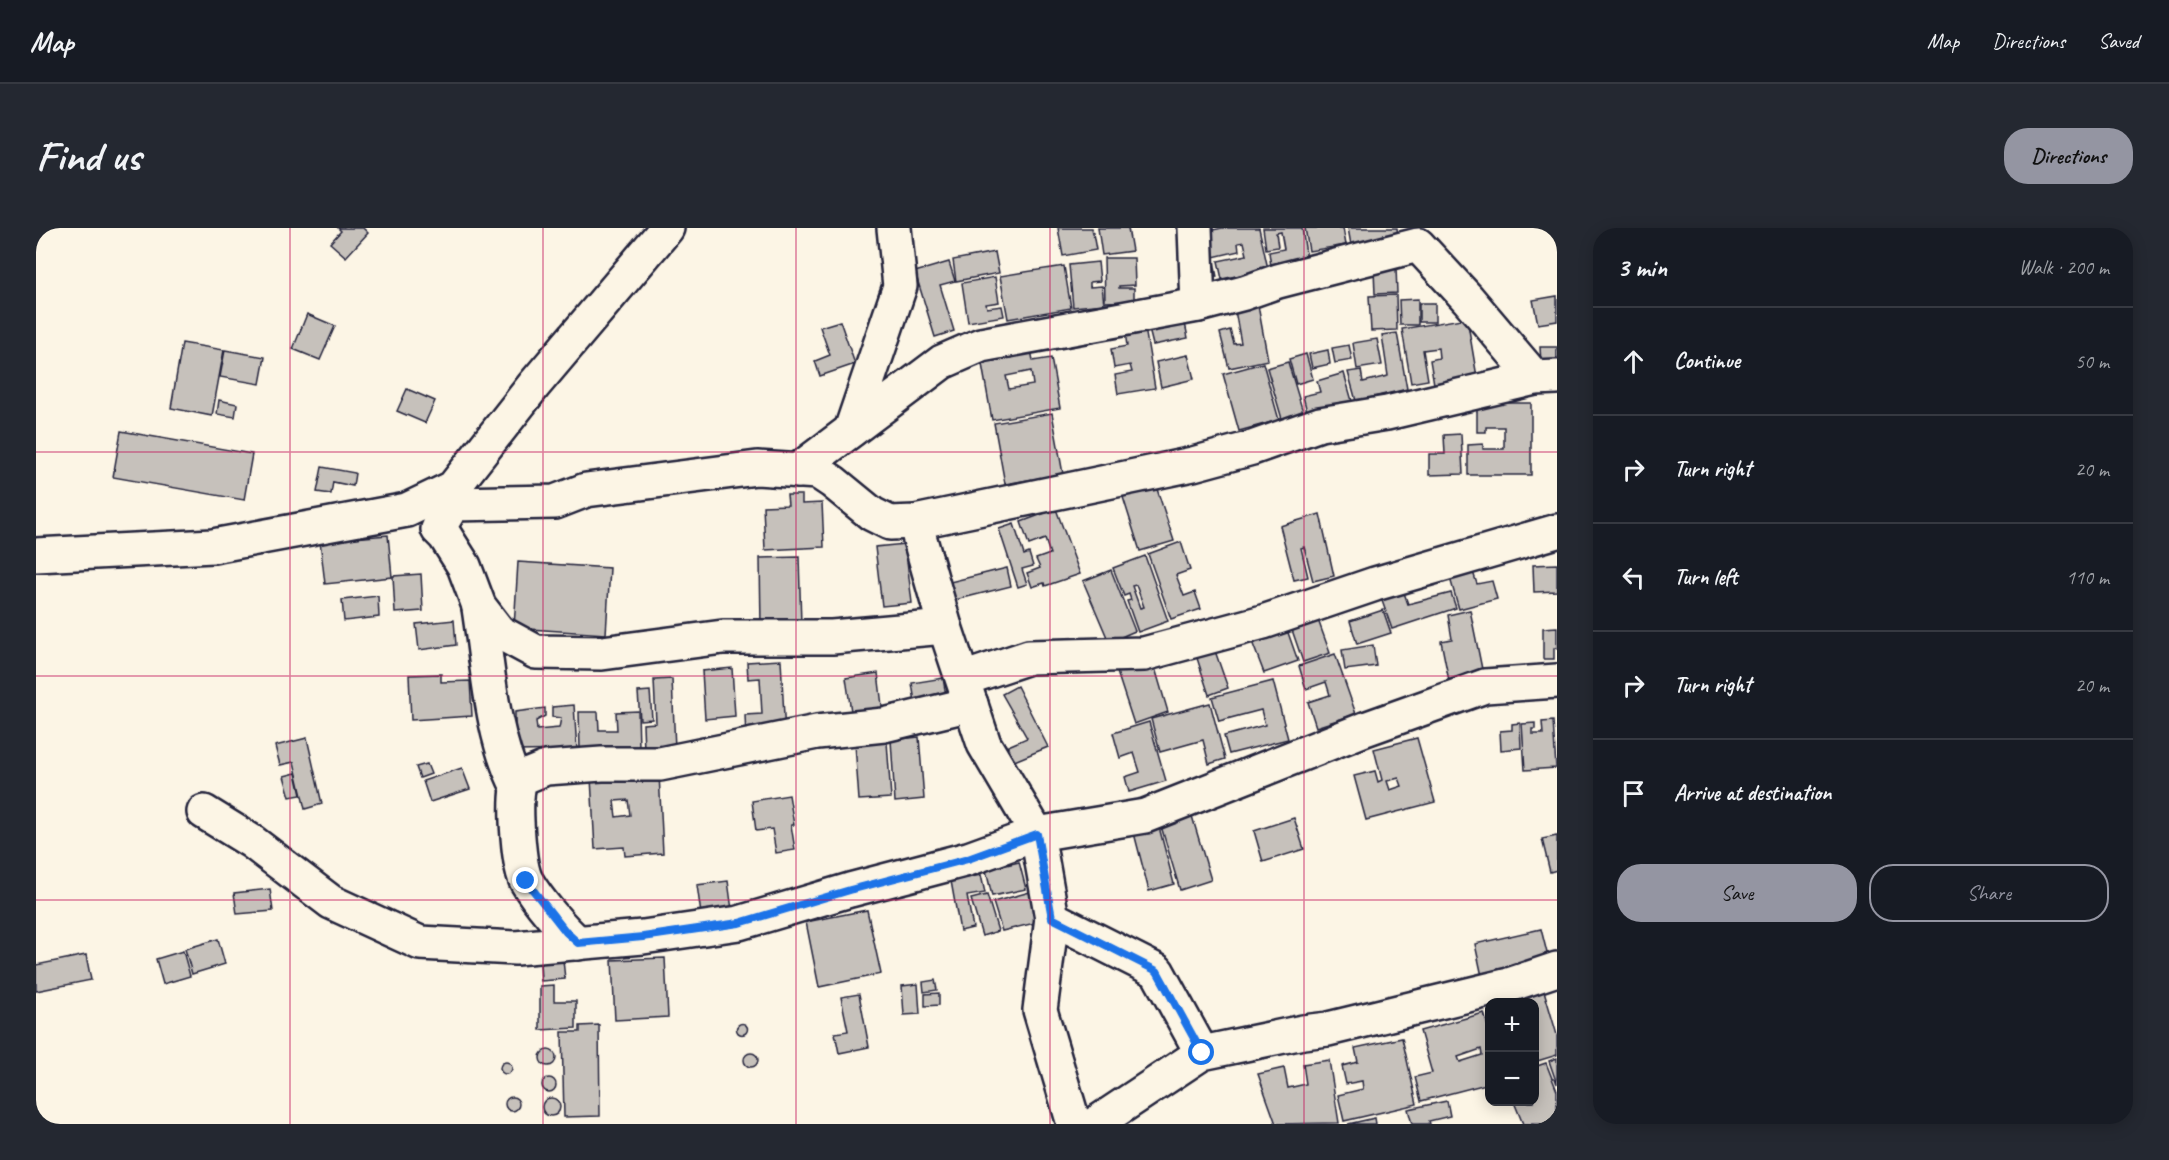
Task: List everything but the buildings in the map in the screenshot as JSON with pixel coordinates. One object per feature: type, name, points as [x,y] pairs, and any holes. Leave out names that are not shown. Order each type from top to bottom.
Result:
[{"type":"street","points":[[578,943],[566,932],[526,881],[520,851],[518,787],[508,769],[494,711],[479,606],[464,566],[438,529],[447,499],[453,488],[534,385],[667,228]]},
{"type":"street","points":[[850,430],[900,286],[894,228]]},
{"type":"street","points":[[1196,228],[1198,304]]},
{"type":"street","points":[[796,471],[942,362],[981,345],[1198,304],[1418,245],[1546,377]]},
{"type":"street","points":[[36,555],[213,546],[407,510],[447,499],[555,501],[586,490],[758,468],[818,472],[872,514],[890,523],[915,522],[1193,464],[1252,448],[1320,424],[1388,413],[1546,377]]},
{"type":"street","points":[[915,522],[945,627],[984,744],[1037,834],[1052,918],[1040,1010],[1074,1124]]},
{"type":"street","points":[[518,787],[524,777],[546,768],[660,765],[817,732],[884,725],[967,691],[1029,657],[1144,654],[1263,622],[1375,584],[1557,531]]},
{"type":"street","points":[[479,606],[499,632],[536,652],[602,653],[723,637],[832,637],[945,627]]},
{"type":"street","points":[[204,812],[251,841],[331,902],[420,943],[515,948],[643,937],[739,923],[850,890],[968,859],[1037,834],[1144,816],[1365,729],[1485,686],[1557,681]]},
{"type":"street","points":[[1052,918],[1157,971],[1202,1053]]},
{"type":"street","points":[[1095,1124],[1202,1053],[1328,1029],[1509,985],[1557,969]]},
{"type":"route","points":[[526,881],[566,932],[578,943],[643,937],[739,923],[850,890],[968,859],[1037,834],[1052,918],[1157,971],[1202,1053]]}]
